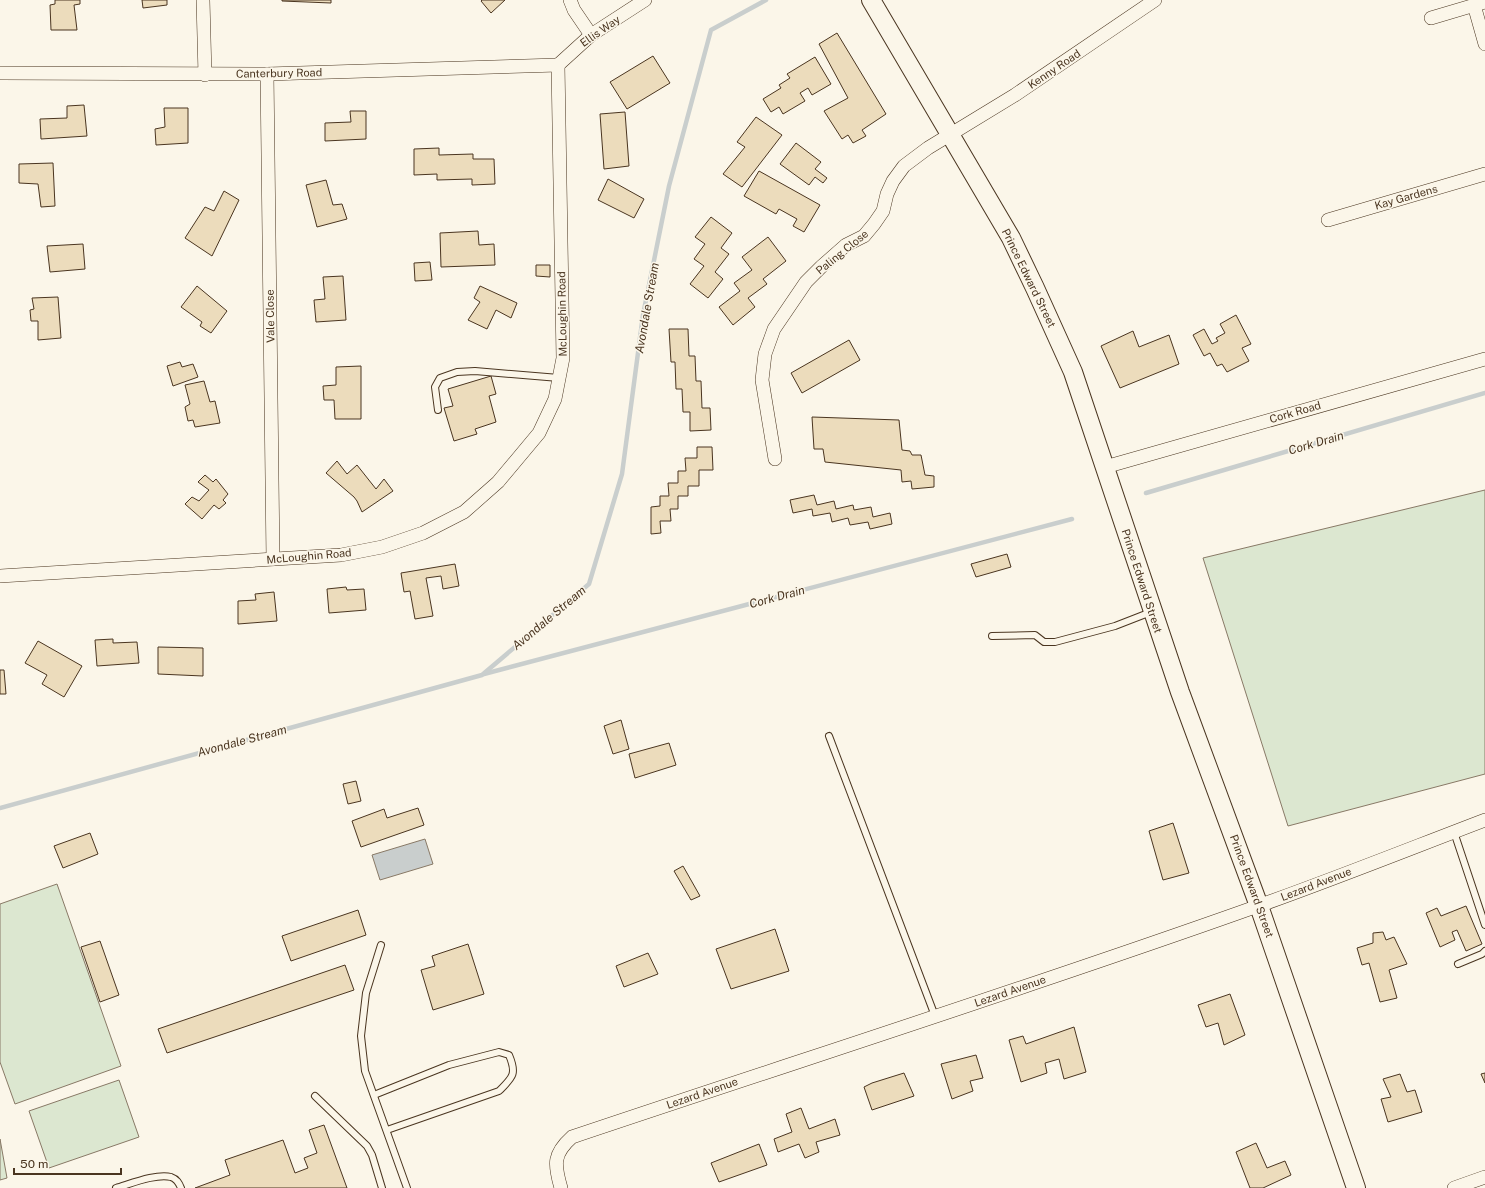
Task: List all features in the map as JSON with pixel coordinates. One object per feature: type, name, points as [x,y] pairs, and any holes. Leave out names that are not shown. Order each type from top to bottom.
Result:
[{"type":"main road","name":"Prince Edward Street","points":[[871,0],[1011,238],[1036,288],[1073,372],[1180,692],[1259,906],[1356,1188]]},
{"type":"street","points":[[203,0],[205,74]]},
{"type":"street","points":[[570,0],[574,10],[591,35]]},
{"type":"street","name":"Ellis Way","points":[[558,65],[591,35],[646,0]]},
{"type":"street","name":"Kenny Road","points":[[950,134],[1015,95],[1155,0]]},
{"type":"street","points":[[1431,18],[1479,4],[1485,44]]},
{"type":"street","name":"Canterbury Road","points":[[0,73],[267,74],[558,65]]},
{"type":"street","name":"McLoughin Road","points":[[0,576],[340,555],[382,547],[423,533],[464,512],[498,482],[539,433],[555,399],[563,358],[558,65]]},
{"type":"street","name":"Vale Close","points":[[267,74],[273,559]]},
{"type":"street","name":"Paling Close","points":[[775,460],[762,380],[765,354],[774,329],[806,282],[846,246],[864,236],[874,224],[883,210],[887,194],[893,181],[904,166],[950,134]]},
{"type":"street","name":"Kay Gardens","points":[[1328,220],[1485,174]]},
{"type":"street","name":"Cork Road","points":[[1105,467],[1485,359]]},
{"type":"street","name":"Lezard Avenue","points":[[561,1188],[557,1174],[556,1162],[561,1146],[572,1137],[1259,906],[1485,820]]},
{"type":"street","points":[[1454,1188],[1482,1180]]},
{"type":"lane","points":[[438,410],[435,387],[440,378],[457,372],[475,370],[559,378]]},
{"type":"lane","points":[[992,636],[1035,635],[1044,642],[1055,642],[1115,626],[1152,611]]},
{"type":"lane","points":[[829,736],[935,1016]]},
{"type":"lane","points":[[1454,832],[1485,925]]},
{"type":"lane","points":[[381,945],[366,993],[361,1036],[365,1071],[407,1188]]},
{"type":"lane","points":[[1458,964],[1482,954],[1485,951]]},
{"type":"lane","points":[[374,1095],[449,1065],[499,1052],[509,1055],[514,1067],[512,1079],[499,1091],[387,1130]]},
{"type":"lane","points":[[315,1096],[367,1146],[372,1155],[382,1188]]},
{"type":"lane","points":[[116,1188],[165,1176],[172,1177],[178,1182],[181,1188]]},
{"type":"green space","points":[[1485,490],[1485,774],[1288,826],[1203,558]]},
{"type":"green space","points":[[57,884],[121,1066],[15,1104],[0,1062],[0,904]]},
{"type":"green space","points":[[119,1080],[139,1137],[49,1168],[29,1111]]},
{"type":"green space","points":[[0,1139],[7,1178],[0,1180]]},
{"type":"shaded area","points":[[425,839],[433,864],[380,880],[372,855]]},
{"type":"building","points":[[55,0],[80,0],[80,4],[74,5],[77,30],[51,30],[50,5],[55,4]]},
{"type":"building","points":[[142,0],[167,0],[167,5],[143,8]]},
{"type":"building","points":[[331,0],[331,3],[282,1]]},
{"type":"building","points":[[505,0],[491,13],[481,1]]},
{"type":"building","points":[[837,33],[886,114],[862,130],[866,136],[853,143],[848,135],[842,139],[824,111],[848,98],[819,44]]},
{"type":"building","points":[[653,56],[670,83],[627,109],[610,82]]},
{"type":"building","points":[[815,57],[831,84],[812,95],[808,88],[800,93],[805,101],[783,114],[779,107],[771,112],[763,99],[781,88],[779,85],[790,78],[787,74]]},
{"type":"building","points":[[84,105],[87,136],[41,139],[40,119],[67,118],[67,106]]},
{"type":"building","points":[[164,108],[188,108],[188,143],[156,145],[155,129],[165,127]]},
{"type":"building","points":[[350,111],[366,111],[366,139],[325,141],[325,123],[351,122]]},
{"type":"building","points":[[625,112],[629,166],[604,169],[600,114]]},
{"type":"building","points":[[756,117],[782,135],[742,187],[723,174],[745,147],[737,142]]},
{"type":"building","points":[[796,143],[821,162],[815,169],[827,178],[823,183],[815,177],[809,185],[780,164]]},
{"type":"building","points":[[439,148],[439,155],[473,154],[473,159],[494,159],[495,184],[472,185],[472,179],[437,180],[437,174],[414,175],[414,149]]},
{"type":"building","points":[[53,163],[55,206],[41,207],[38,184],[19,183],[19,164]]},
{"type":"building","points":[[759,171],[820,205],[804,232],[793,226],[797,219],[779,209],[776,214],[744,196]]},
{"type":"building","points":[[608,179],[644,199],[634,218],[598,200]]},
{"type":"building","points":[[326,180],[333,205],[342,204],[347,219],[317,227],[306,185]]},
{"type":"building","points":[[224,191],[239,200],[212,256],[185,238],[205,207],[214,211]]},
{"type":"building","points":[[711,217],[732,233],[721,248],[729,254],[715,272],[723,279],[708,298],[690,284],[704,266],[694,259],[705,244],[695,237]]},
{"type":"building","points":[[478,231],[479,245],[494,244],[495,265],[441,267],[440,233]]},
{"type":"building","points":[[768,237],[786,261],[763,279],[767,284],[748,298],[755,307],[733,325],[719,307],[740,291],[734,283],[752,270],[742,257]]},
{"type":"building","points":[[83,244],[85,269],[50,272],[47,246]]},
{"type":"building","points":[[430,262],[432,280],[415,281],[414,263]]},
{"type":"building","points":[[536,265],[550,265],[550,277],[536,276]]},
{"type":"building","points":[[343,276],[346,320],[316,322],[314,300],[325,299],[323,277]]},
{"type":"building","points":[[197,286],[227,311],[211,333],[200,326],[202,322],[181,307]]},
{"type":"building","points":[[480,286],[517,303],[511,318],[496,310],[487,329],[468,320],[480,302],[474,298]]},
{"type":"building","points":[[58,297],[61,338],[38,340],[38,321],[31,321],[30,310],[34,309],[32,298]]},
{"type":"building","points":[[1236,315],[1251,344],[1242,348],[1249,361],[1227,372],[1222,364],[1217,366],[1210,353],[1204,356],[1193,335],[1204,329],[1212,344],[1218,341],[1216,338],[1225,333],[1220,324]]},
{"type":"building","points":[[669,329],[688,329],[689,356],[695,356],[696,381],[701,381],[702,408],[710,408],[711,430],[690,431],[690,412],[683,412],[682,389],[676,389],[675,362],[671,362]]},
{"type":"building","points":[[1133,331],[1139,347],[1169,335],[1179,364],[1120,388],[1101,346]]},
{"type":"building","points":[[849,340],[860,360],[802,393],[791,373]]},
{"type":"building","points":[[180,362],[182,367],[193,364],[198,377],[173,386],[167,366]]},
{"type":"building","points":[[361,366],[361,419],[335,419],[334,400],[324,400],[323,386],[336,385],[336,367]]},
{"type":"building","points":[[491,376],[496,394],[489,396],[496,422],[475,429],[477,434],[454,441],[444,408],[453,406],[448,389]]},
{"type":"building","points":[[204,381],[210,402],[215,401],[220,423],[195,427],[193,420],[188,421],[185,407],[190,404],[185,385]]},
{"type":"building","points":[[812,417],[899,420],[902,450],[910,451],[912,455],[921,455],[925,475],[934,476],[934,487],[912,489],[911,481],[902,482],[901,470],[825,462],[823,449],[814,449]]},
{"type":"building","points":[[697,447],[712,447],[713,470],[699,470],[699,486],[688,486],[688,496],[678,496],[678,509],[670,509],[671,521],[660,521],[661,533],[651,534],[651,507],[660,506],[660,496],[669,496],[668,483],[678,483],[678,471],[686,471],[685,458],[697,458]]},
{"type":"building","points":[[337,461],[347,474],[357,465],[376,489],[384,479],[393,491],[362,512],[354,497],[326,473]]},
{"type":"building","points":[[205,475],[213,482],[216,479],[228,494],[223,500],[226,503],[219,509],[214,505],[202,519],[185,504],[192,497],[199,501],[209,490],[198,482]]},
{"type":"building","points":[[814,495],[817,505],[834,501],[836,509],[853,505],[854,510],[871,507],[873,517],[890,513],[892,524],[870,529],[868,522],[850,525],[848,518],[832,522],[830,513],[813,516],[812,509],[793,513],[790,500]]},
{"type":"building","points":[[1007,554],[1011,567],[976,577],[971,564]]},
{"type":"building","points":[[455,564],[459,586],[443,589],[441,576],[426,578],[433,616],[415,619],[410,591],[404,592],[401,573]]},
{"type":"building","points":[[346,587],[347,590],[364,589],[366,610],[329,613],[327,589]]},
{"type":"building","points":[[274,592],[277,621],[238,624],[238,601],[256,600],[255,594]]},
{"type":"building","points":[[113,639],[113,643],[137,642],[139,663],[97,666],[95,640]]},
{"type":"building","points":[[38,641],[82,666],[64,697],[42,684],[47,675],[25,663]]},
{"type":"building","points":[[158,647],[203,648],[203,676],[158,674]]},
{"type":"building","points":[[0,670],[4,670],[6,694],[0,694]]},
{"type":"building","points":[[621,720],[629,749],[613,754],[604,726]]},
{"type":"building","points":[[669,743],[676,765],[635,778],[629,754]]},
{"type":"building","points":[[356,781],[361,801],[348,804],[343,784]]},
{"type":"building","points":[[418,808],[424,825],[361,847],[352,821],[384,809],[387,818]]},
{"type":"building","points":[[1173,823],[1189,873],[1163,880],[1149,831]]},
{"type":"building","points":[[90,833],[98,854],[63,868],[54,846]]},
{"type":"building","points":[[683,866],[700,896],[691,900],[674,871]]},
{"type":"building","points":[[1466,906],[1482,944],[1466,951],[1457,930],[1452,932],[1455,940],[1440,947],[1426,913],[1437,908],[1441,916]]},
{"type":"building","points":[[358,910],[366,935],[291,961],[282,936]]},
{"type":"building","points":[[775,929],[789,971],[731,989],[716,949]]},
{"type":"building","points":[[1383,932],[1386,940],[1394,937],[1407,964],[1389,970],[1397,998],[1380,1002],[1369,963],[1362,965],[1357,948],[1373,943],[1373,933]]},
{"type":"building","points":[[100,941],[119,995],[100,1002],[81,947]]},
{"type":"building","points":[[468,944],[484,994],[433,1010],[421,970],[435,966],[432,956]]},
{"type":"building","points":[[648,953],[658,974],[624,987],[616,966]]},
{"type":"building","points":[[345,965],[354,990],[167,1053],[158,1029]]},
{"type":"building","points":[[1230,994],[1245,1035],[1224,1045],[1218,1023],[1206,1027],[1198,1005]]},
{"type":"building","points":[[1074,1027],[1086,1072],[1064,1079],[1059,1059],[1045,1063],[1047,1073],[1021,1082],[1009,1040],[1023,1036],[1026,1044]]},
{"type":"building","points":[[976,1055],[983,1078],[970,1081],[973,1091],[952,1099],[941,1064]]},
{"type":"building","points":[[904,1073],[914,1096],[872,1110],[864,1087]]},
{"type":"building","points":[[1485,1073],[1485,1083],[1481,1074]]},
{"type":"building","points":[[1400,1074],[1407,1092],[1415,1090],[1422,1112],[1388,1122],[1381,1099],[1391,1097],[1383,1079]]},
{"type":"building","points":[[801,1108],[809,1129],[835,1119],[840,1135],[816,1142],[819,1152],[805,1158],[799,1144],[778,1152],[774,1139],[792,1132],[786,1114]]},
{"type":"building","points":[[324,1125],[347,1188],[195,1188],[230,1175],[225,1160],[283,1140],[295,1173],[308,1168],[304,1158],[317,1153],[309,1130]]},
{"type":"building","points":[[1256,1143],[1267,1168],[1285,1161],[1291,1175],[1263,1188],[1250,1188],[1236,1152]]},
{"type":"building","points":[[759,1144],[767,1165],[719,1182],[711,1163]]},
{"type":"waterway","name":"Avondale Stream","points":[[0,808],[482,675],[589,584],[622,474],[643,315],[669,186],[711,30],[766,0]]},
{"type":"waterway","name":"Cork Drain","points":[[1146,493],[1485,393]]},
{"type":"waterway","name":"Cork Drain","points":[[484,674],[1072,519]]}]
